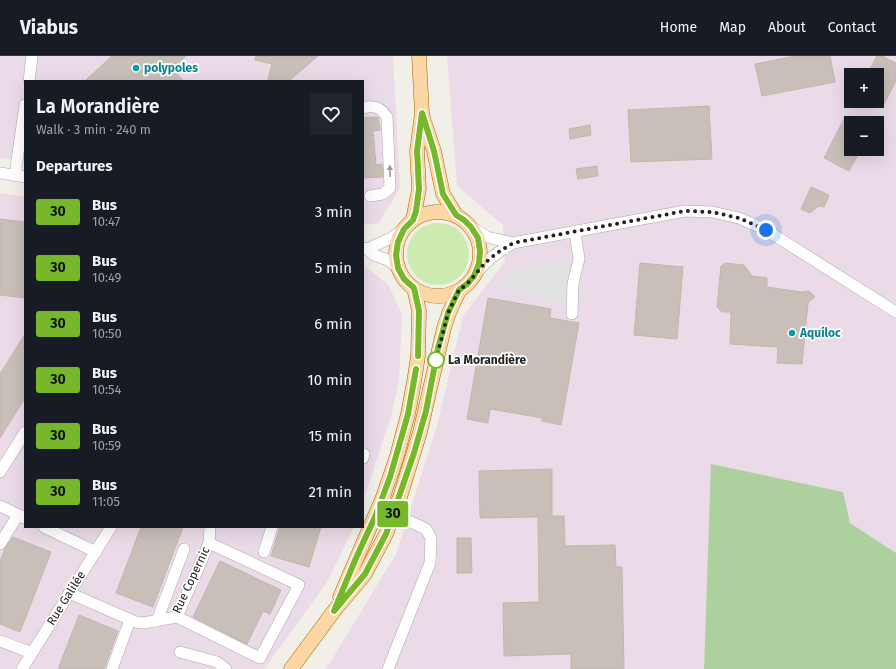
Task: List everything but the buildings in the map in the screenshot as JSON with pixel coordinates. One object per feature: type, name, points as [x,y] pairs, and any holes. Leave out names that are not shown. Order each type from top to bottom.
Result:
[{"type":"main road","points":[[408,225],[423,214],[445,212],[456,215],[471,227],[478,238],[480,251],[479,264],[474,276],[467,284],[448,295],[436,296],[424,294],[404,279],[398,268],[396,255],[398,242],[408,225],[419,189],[417,151],[422,113],[419,56]]},
{"type":"main road","points":[[422,113],[434,151],[443,194],[456,215]]},
{"type":"main road","points":[[334,611],[383,497],[397,456],[408,414],[418,356],[419,311],[414,288]]},
{"type":"main road","points":[[291,669],[309,647],[334,611],[365,574],[386,534],[414,453],[426,411],[448,313],[459,290]]},
{"type":"street","points":[[29,80],[32,56]]},
{"type":"street","points":[[364,108],[378,107],[387,117],[390,188],[383,194],[370,196]]},
{"type":"street","points":[[21,176],[16,167],[24,112]]},
{"type":"street","points":[[0,173],[21,176]]},
{"type":"street","points":[[474,276],[486,262],[513,243],[685,211],[712,212],[739,218],[766,230],[896,312]]},
{"type":"street","points":[[365,248],[386,240],[408,225]]},
{"type":"street","points":[[471,227],[487,237],[513,243]]},
{"type":"street","points":[[572,314],[573,283],[579,259],[575,232]]},
{"type":"street","points":[[365,248],[374,255],[388,260],[398,268]]},
{"type":"street","points":[[0,472],[24,434]]},
{"type":"street","points":[[0,506],[21,516],[0,544]]},
{"type":"street","points":[[388,669],[430,563],[431,538],[426,529],[393,514]]},
{"type":"street","points":[[46,528],[96,552]]},
{"type":"street","name":"Rue Galilée","points":[[22,669],[110,528]]},
{"type":"street","name":"Rue Copernic","points":[[69,593],[130,620],[143,623],[176,617],[209,543],[210,528]]},
{"type":"street","points":[[264,552],[272,528]]},
{"type":"street","points":[[176,617],[260,658],[299,585],[209,543]]},
{"type":"street","points":[[157,621],[184,550]]},
{"type":"street","points":[[112,669],[130,620]]},
{"type":"street","points":[[0,641],[32,653]]},
{"type":"street","points":[[180,652],[217,662],[226,669]]},
{"type":"shaded area","points":[[0,56],[393,56],[400,188],[379,223],[364,225],[364,80],[24,80],[24,161],[0,158]]},
{"type":"shaded area","points":[[447,56],[896,56],[896,553],[850,523],[712,464],[704,669],[325,669],[396,554],[437,426],[463,316],[505,261],[503,225],[457,186]]},
{"type":"shaded area","points":[[0,193],[24,197],[24,528],[354,528],[326,584],[264,669],[0,669]]},
{"type":"shaded area","points":[[571,260],[567,282],[570,299],[548,302],[503,291],[498,286],[514,269]]},
{"type":"shaded area","points":[[364,265],[389,286],[402,315],[399,380],[391,417],[364,497]]},
{"type":"green space","points":[[438,223],[450,226],[460,232],[466,242],[469,254],[466,266],[460,276],[450,282],[438,285],[426,282],[416,276],[410,266],[407,254],[410,242],[416,232],[426,226]]},
{"type":"green space","points":[[711,464],[843,492],[850,523],[896,553],[896,669],[704,669]]},
{"type":"bus line","name":"30","points":[[416,369],[408,414],[390,477],[375,517],[334,611],[365,574],[386,534],[414,453],[426,411],[438,348],[448,313],[459,290],[474,276],[479,264],[480,251],[478,238],[471,227],[456,215],[443,194],[434,151],[422,113],[417,151],[419,189],[416,211],[413,220],[404,229],[398,242],[396,255],[398,268],[404,279],[414,288],[419,311],[418,356]]},
{"type":"place","name":"polypoles","points":[[136,68]]},
{"type":"place","name":"Aquiloc","points":[[792,333]]},
{"type":"place","name":"La Morandière","points":[[436,360]]},
{"type":"route","points":[[436,360],[448,313],[459,290],[467,284],[486,262],[513,243],[685,211],[712,212],[739,218],[766,230]]}]
